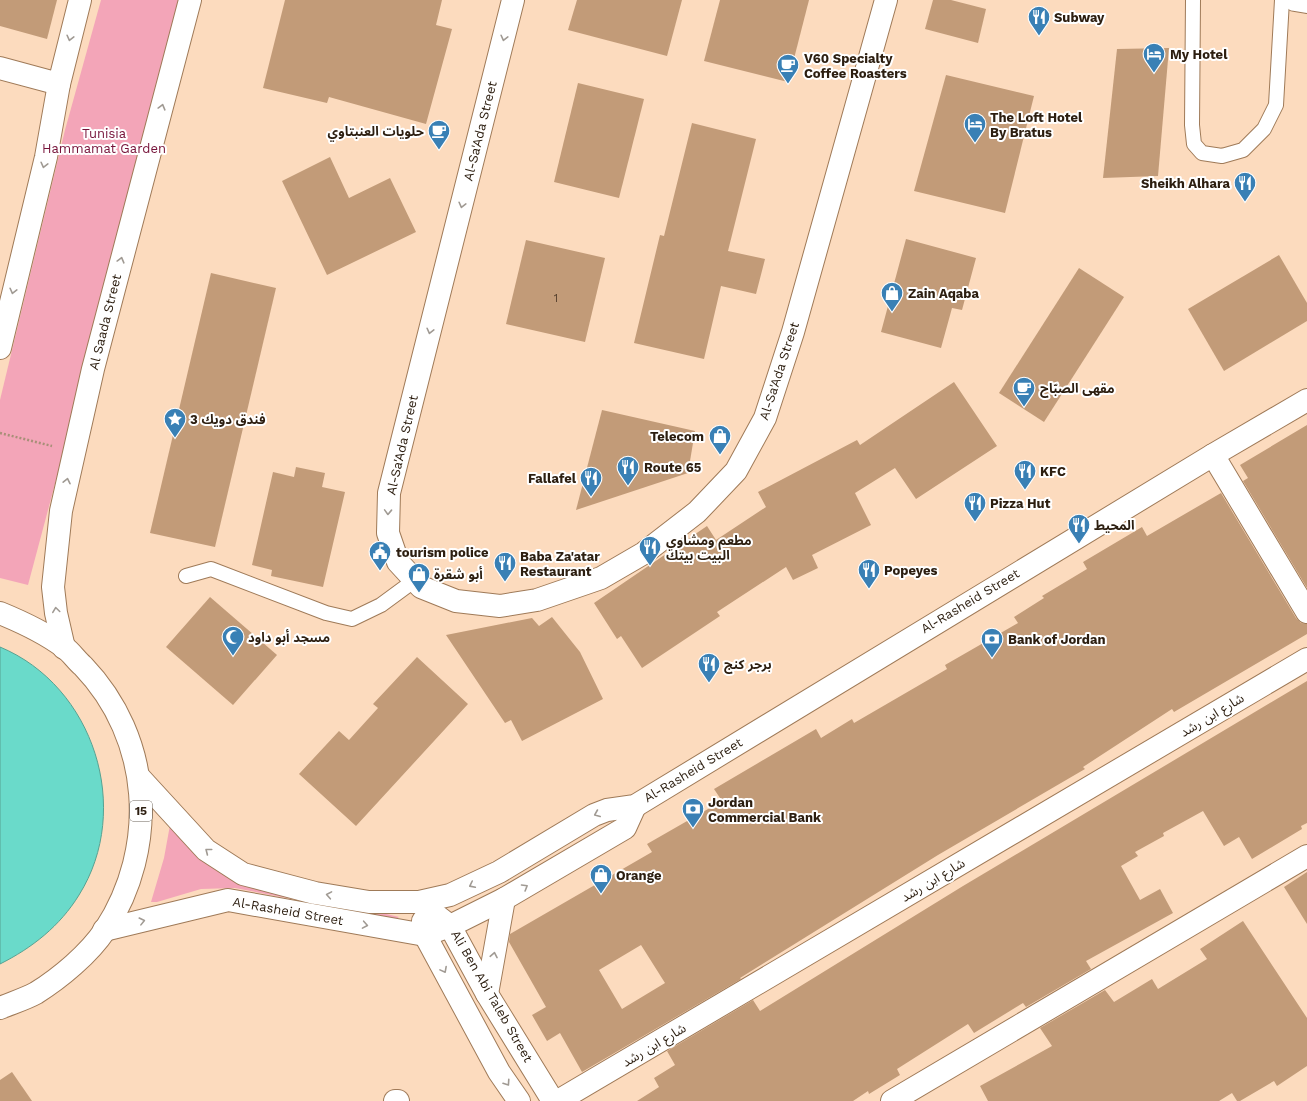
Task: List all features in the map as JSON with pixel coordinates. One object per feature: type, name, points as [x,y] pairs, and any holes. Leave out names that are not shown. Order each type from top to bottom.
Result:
[{"type":"main road","points":[[0,348],[46,157],[59,84],[80,0]]},
{"type":"main road","name":"Al Saada Street","points":[[64,648],[56,613],[53,587],[61,511],[93,369],[190,0]]},
{"type":"main road","name":"Al-Sa'Ada Street","points":[[513,0],[389,493],[388,533],[398,562],[421,587],[456,601],[500,606],[537,600],[601,578],[644,553],[697,512],[736,471],[765,418],[793,332],[886,0]]},
{"type":"main road","points":[[1295,0],[1307,2]]},
{"type":"main road","points":[[0,68],[59,84]]},
{"type":"main road","name":"Al-Rasheid Street","points":[[140,777],[206,850],[243,874],[315,893],[369,902],[419,902],[450,895],[499,872],[594,814],[607,810],[635,806],[1213,455],[1307,400]]},
{"type":"main road","points":[[1213,455],[1307,612]]},
{"type":"main road","name":"15","points":[[0,613],[33,627],[64,648],[100,684],[125,728],[140,777],[141,831],[129,883],[104,930],[73,965],[36,993],[0,1008]]},
{"type":"main road","name":"شارع ابن رشد","points":[[558,1101],[1307,659]]},
{"type":"main road","name":"Al-Rasheid Street","points":[[104,930],[228,900],[425,936],[450,926],[504,900],[625,828],[635,806]]},
{"type":"main road","points":[[892,1101],[1307,856]]},
{"type":"main road","points":[[487,994],[504,900]]},
{"type":"main road","points":[[419,902],[425,936],[499,1072],[519,1101]]},
{"type":"main road","name":"Ali Ben Abi Taleb Street","points":[[419,902],[450,926],[487,994],[553,1101]]},
{"type":"lane","points":[[1193,0],[1192,125],[1194,144],[1202,153],[1222,156],[1243,150],[1264,129],[1276,105],[1282,0]]},
{"type":"lane","points":[[186,576],[211,569],[326,613],[352,619],[381,605],[414,580]]},
{"type":"path","points":[[0,432],[51,446]]},
{"type":"green space","name":"Tunisia Hammamat Garden","points":[[101,0],[184,0],[28,585],[0,578],[0,400],[65,130]]},
{"type":"green space","points":[[170,825],[237,878],[399,917],[396,919],[235,888],[201,889],[157,902],[151,902],[164,858]]},
{"type":"water","points":[[0,647],[33,665],[60,690],[81,720],[95,753],[103,789],[103,825],[95,861],[79,895],[63,917],[34,943],[12,958],[0,964]]},
{"type":"building","points":[[0,0],[57,0],[47,39],[0,26]]},
{"type":"building","points":[[285,0],[442,0],[436,25],[452,29],[426,124],[329,97],[327,103],[263,88]]},
{"type":"building","points":[[577,0],[682,0],[667,56],[568,30]]},
{"type":"building","points":[[720,0],[809,0],[788,82],[704,61]]},
{"type":"building","points":[[933,0],[951,0],[986,9],[978,43],[925,29]]},
{"type":"building","points":[[1169,48],[1158,176],[1103,178],[1117,49]]},
{"type":"building","name":"The Loft Hotel By Bratus","points":[[946,75],[1034,96],[1005,213],[914,191]]},
{"type":"building","points":[[578,83],[644,99],[619,198],[554,182]]},
{"type":"building","points":[[692,123],[756,139],[728,251],[765,259],[756,294],[721,286],[704,359],[634,343],[660,235],[664,236]]},
{"type":"building","points":[[330,157],[349,198],[390,178],[416,232],[327,275],[282,181]]},
{"type":"building","points":[[906,239],[976,258],[962,310],[952,308],[941,348],[881,332]]},
{"type":"building","points":[[526,240],[605,258],[585,342],[506,324]]},
{"type":"building","points":[[1279,255],[1307,303],[1307,321],[1224,371],[1188,309]]},
{"type":"building","points":[[1079,268],[1124,297],[1044,422],[999,393]]},
{"type":"building","points":[[211,273],[276,288],[215,547],[150,533]]},
{"type":"building","points":[[954,382],[997,446],[916,499],[895,468],[855,493],[871,525],[812,555],[818,568],[793,580],[786,567],[717,612],[720,616],[642,668],[621,636],[617,639],[594,603],[707,526],[716,540],[766,507],[758,492],[857,440],[860,445]]},
{"type":"building","points":[[602,410],[695,431],[688,473],[576,510]]},
{"type":"building","points":[[1307,425],[1307,588],[1243,481],[1248,478],[1240,465]]},
{"type":"building","points":[[296,467],[325,473],[322,487],[345,492],[323,587],[271,576],[272,570],[252,565],[273,472],[294,477]]},
{"type":"building","points":[[1221,493],[1296,618],[1301,623],[1307,624],[1307,634],[1174,712],[1172,709],[1083,767],[1085,769],[938,855],[740,978],[741,979],[582,1072],[560,1033],[547,1041],[532,1015],[546,1007],[509,942],[510,934],[652,852],[647,844],[722,801],[714,789],[816,729],[821,738],[852,719],[854,723],[947,669],[945,665],[1018,623],[1014,617],[1044,598],[1042,596],[1087,569],[1083,562],[1142,527],[1147,536]],"holes":[[[641,945],[665,983],[622,1009],[599,970]]]},
{"type":"building","points":[[210,597],[277,655],[233,705],[166,647]]},
{"type":"building","points":[[552,617],[580,652],[603,699],[522,741],[511,720],[505,723],[446,635],[532,618],[539,626]]},
{"type":"building","points":[[417,657],[468,704],[356,826],[299,774],[339,731],[349,740],[378,708],[373,704]]},
{"type":"building","points":[[1307,681],[1307,823],[1301,826],[1302,829],[1252,859],[1239,837],[1224,846],[1203,811],[1163,833],[1164,836],[1135,852],[1138,856],[1121,866],[1140,900],[1160,889],[1173,913],[1086,961],[1091,969],[1026,1007],[1023,1003],[974,1033],[968,1024],[897,1069],[900,1075],[869,1094],[868,1091],[853,1101],[637,1101],[659,1087],[654,1078],[675,1065],[667,1051],[753,1000],[760,1011],[963,886]]},
{"type":"building","points":[[1307,872],[1307,924],[1284,887]]},
{"type":"building","points":[[1243,921],[1307,1018],[1307,1066],[1277,1086],[1274,1081],[1240,1101],[1237,1101],[1232,1093],[1219,1101],[988,1101],[980,1086],[1052,1046],[1040,1028],[1105,990],[1114,1002],[1152,979],[1158,989],[1207,959],[1200,949]]},
{"type":"building","points":[[12,1072],[32,1101],[0,1101],[0,1080]]},
{"type":"place","name":"Subway","points":[[1039,36]]},
{"type":"place","name":"My Hotel","points":[[1154,74]]},
{"type":"place","name":"V60 Specialty Coffee Roasters","points":[[788,84]]},
{"type":"place","name":"The Loft Hotel By Bratus","points":[[975,144]]},
{"type":"place","name":"حلويات العنبتاوي","points":[[439,150]]},
{"type":"place","name":"Sheikh Alhara","points":[[1245,202]]},
{"type":"place","name":"Zain Aqaba","points":[[892,312]]},
{"type":"place","name":"مقهى الصبّاح","points":[[1024,408]]},
{"type":"place","name":"فندق دويك 3","points":[[175,438]]},
{"type":"place","name":"Telecom","points":[[720,456]]},
{"type":"place","name":"Route 65","points":[[628,486]]},
{"type":"place","name":"KFC","points":[[1025,490]]},
{"type":"place","name":"Fallafel","points":[[591,498]]},
{"type":"place","name":"Pizza Hut","points":[[975,522]]},
{"type":"place","name":"المحيط","points":[[1079,544]]},
{"type":"place","name":"مطعم ومشاوي البيت بيتك","points":[[650,566]]},
{"type":"place","name":"tourism police","points":[[380,572]]},
{"type":"place","name":"Baba Za'atar Restaurant","points":[[505,582]]},
{"type":"place","name":"Popeyes","points":[[869,590]]},
{"type":"place","name":"أبو شقرة","points":[[419,594]]},
{"type":"place","name":"مسجد أبو داود","points":[[233,656]]},
{"type":"place","name":"Bank of Jordan","points":[[992,658]]},
{"type":"place","name":"برجر كنج","points":[[709,684]]},
{"type":"place","name":"Jordan Commercial Bank","points":[[693,828]]},
{"type":"place","name":"Orange","points":[[601,894]]}]
